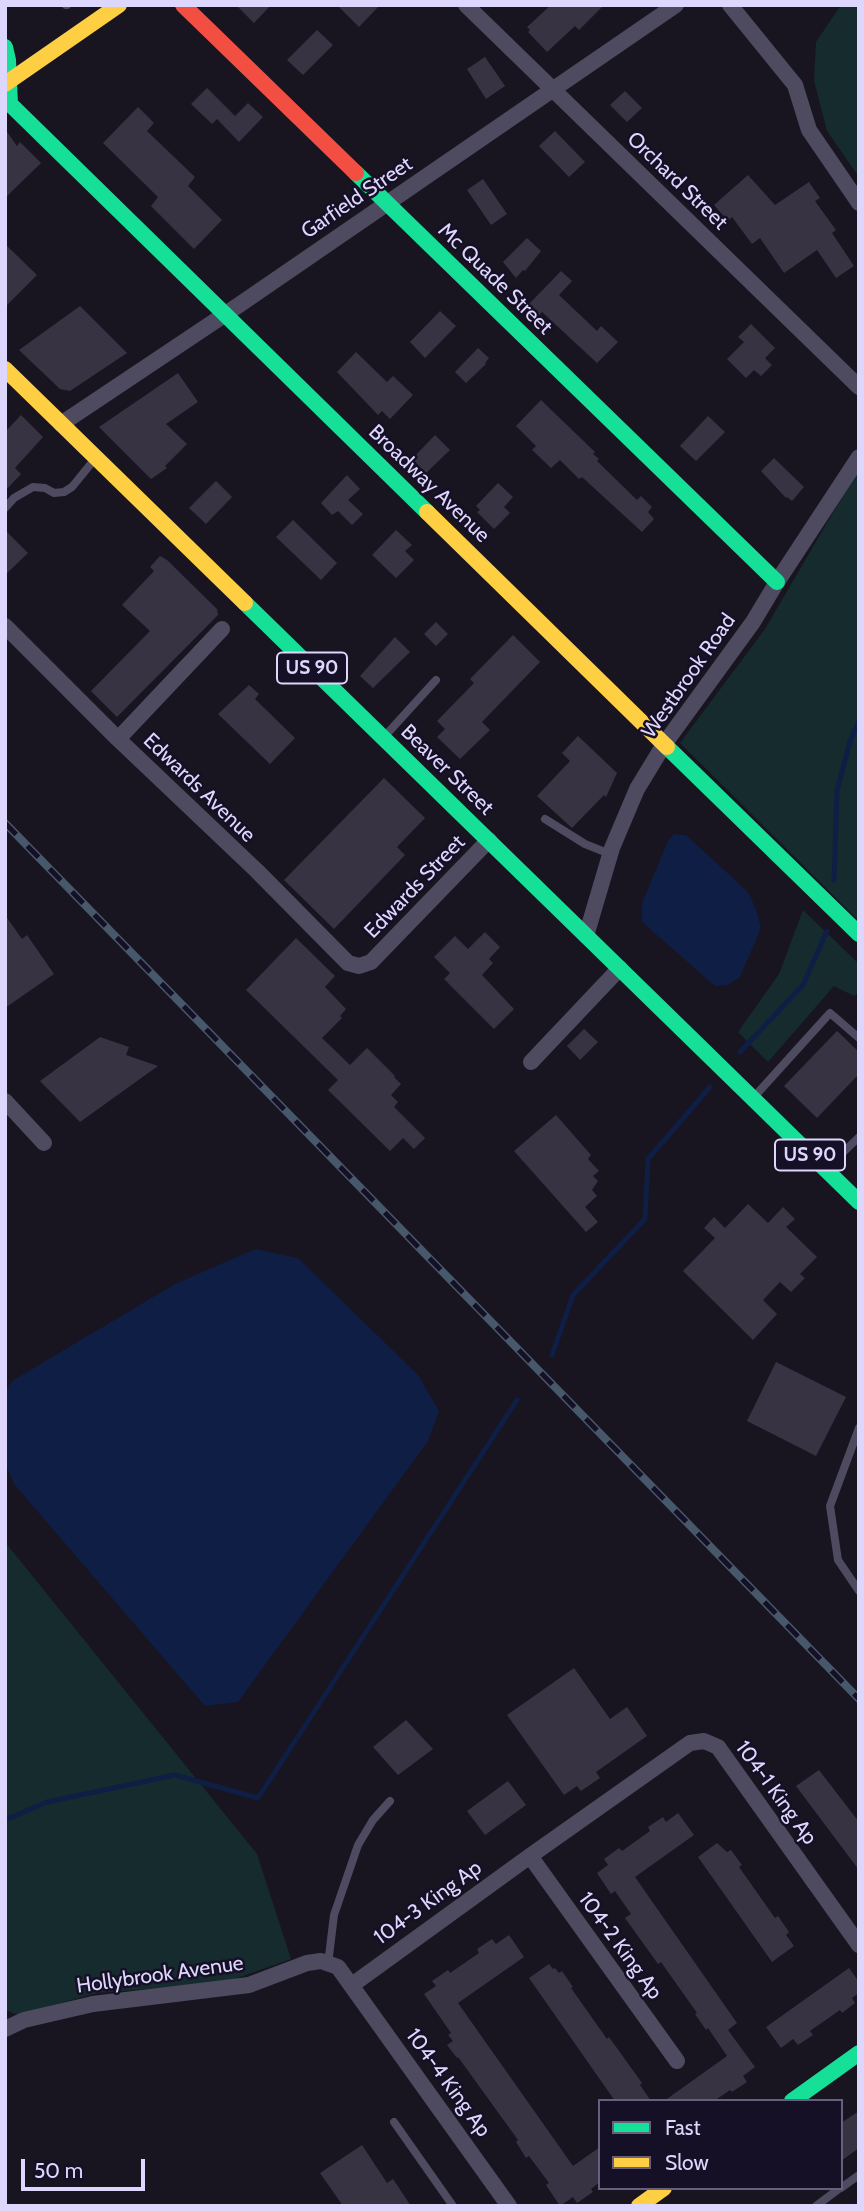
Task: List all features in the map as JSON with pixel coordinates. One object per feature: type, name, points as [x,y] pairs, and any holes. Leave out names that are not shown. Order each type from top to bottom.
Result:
[{"type":"street","points":[[7,83],[97,16],[119,5]]},
{"type":"street","name":"Mc Quade Street","points":[[183,5],[777,582]]},
{"type":"street","name":"Orchard Street","points":[[466,5],[859,387]]},
{"type":"street","name":"Garfield Street","points":[[61,424],[676,5]]},
{"type":"street","points":[[730,5],[795,85],[809,130],[859,203]]},
{"type":"street","name":"Broadway Avenue","points":[[5,47],[10,104],[859,934]]},
{"type":"street","name":"Beaver Street","points":[[5,369],[859,1202]]},
{"type":"street","name":"Westbrook Road","points":[[586,936],[610,854],[638,789],[665,743],[753,622],[858,458]]},
{"type":"street","name":"Edwards Avenue","points":[[5,626],[348,963],[359,966],[371,962]]},
{"type":"street","points":[[118,739],[222,629]]},
{"type":"street","name":"Edwards Street","points":[[371,962],[489,840]]},
{"type":"street","points":[[531,1062],[620,968]]},
{"type":"street","points":[[5,1101],[44,1143]]},
{"type":"street","name":"104-1 King Ap","points":[[530,1856],[690,1743],[704,1741],[718,1747],[859,1945]]},
{"type":"street","name":"104-3 King Ap","points":[[352,1985],[530,1856]]},
{"type":"street","name":"104-2 King Ap","points":[[530,1856],[677,2061]]},
{"type":"street","name":"Hollybrook Avenue","points":[[5,2029],[24,2020],[93,2004],[249,1985],[307,1963],[321,1961],[328,1964]]},
{"type":"street","points":[[328,1964],[338,1967],[352,1985]]},
{"type":"street","name":"104-4 King Ap","points":[[352,1985],[509,2206]]},
{"type":"street","points":[[795,2099],[859,2053]]},
{"type":"street","points":[[639,2206],[661,2190]]},
{"type":"lane","points":[[5,508],[14,498],[33,486],[54,493],[64,492],[72,487],[95,457]]},
{"type":"lane","points":[[383,737],[436,680]]},
{"type":"lane","points":[[545,819],[585,844],[610,854]]},
{"type":"lane","points":[[753,1099],[830,1013],[859,1038]]},
{"type":"lane","points":[[825,1169],[859,1137]]},
{"type":"lane","points":[[859,1428],[830,1506],[838,1560],[859,1591]]},
{"type":"lane","points":[[328,1964],[334,1915],[358,1845],[373,1820],[390,1801]]},
{"type":"lane","points":[[394,2122],[453,2206]]},
{"type":"lane","points":[[843,2187],[859,2175]]},
{"type":"lane","points":[[816,2206],[838,2190]]},
{"type":"green space","points":[[841,5],[859,5],[859,177],[827,131],[814,81],[816,42]]},
{"type":"green space","points":[[859,468],[859,921],[680,743],[765,629]]},
{"type":"green space","points":[[803,910],[859,964],[859,992],[854,996],[834,986],[768,1062],[738,1032],[779,974]]},
{"type":"green space","points":[[5,1542],[257,1854],[291,1959],[223,1983],[97,1993],[18,2015],[5,2010]]},
{"type":"water","points":[[674,834],[686,835],[747,891],[756,909],[761,928],[740,977],[728,985],[715,986],[642,922],[642,903],[668,841]]},
{"type":"water","points":[[255,1249],[298,1258],[418,1375],[439,1411],[428,1441],[238,1702],[205,1706],[14,1484],[5,1463],[5,1393],[12,1381],[175,1284]]},
{"type":"building","points":[[236,5],[271,5],[254,23]]},
{"type":"building","points":[[337,5],[380,5],[359,27]]},
{"type":"building","points":[[551,5],[604,5],[579,30],[575,26],[547,52],[528,32],[530,30],[527,27]]},
{"type":"building","points":[[317,30],[333,45],[303,75],[287,60]]},
{"type":"building","points":[[485,57],[505,86],[486,99],[467,69]]},
{"type":"building","points":[[207,88],[235,116],[248,103],[263,117],[239,142],[217,119],[212,124],[191,104]]},
{"type":"building","points":[[625,91],[642,108],[627,122],[610,105]]},
{"type":"building","points":[[138,107],[154,123],[147,131],[195,177],[188,186],[222,220],[194,249],[151,206],[158,197],[103,143]]},
{"type":"building","points":[[5,129],[17,146],[20,142],[41,163],[5,198]]},
{"type":"building","points":[[555,131],[585,162],[569,177],[539,146]]},
{"type":"building","points":[[748,175],[775,205],[809,182],[820,198],[815,201],[836,230],[832,233],[854,266],[836,278],[817,250],[784,273],[760,238],[752,244],[732,217],[728,221],[714,205]]},
{"type":"building","points":[[483,179],[507,214],[491,225],[467,190]]},
{"type":"building","points":[[527,238],[541,251],[516,278],[503,262]]},
{"type":"building","points":[[5,244],[37,275],[5,307]]},
{"type":"building","points":[[561,271],[572,281],[559,295],[597,331],[601,326],[618,342],[597,363],[542,312],[539,315],[529,304]]},
{"type":"building","points":[[80,306],[127,353],[70,391],[60,389],[19,350]]},
{"type":"building","points":[[440,311],[456,326],[425,358],[410,342]]},
{"type":"building","points":[[751,324],[775,348],[765,358],[772,365],[761,376],[754,370],[746,378],[727,359],[744,342],[738,337]]},
{"type":"building","points":[[478,348],[489,358],[466,383],[455,372]]},
{"type":"building","points":[[356,352],[387,382],[393,376],[413,395],[390,419],[382,411],[378,415],[337,372]]},
{"type":"building","points":[[178,373],[198,402],[166,424],[187,444],[165,466],[167,468],[151,479],[99,427]]},
{"type":"building","points":[[541,400],[595,452],[593,454],[599,459],[597,461],[637,500],[641,496],[652,507],[648,512],[654,519],[642,532],[560,460],[551,468],[532,450],[536,446],[516,426]]},
{"type":"building","points":[[21,415],[43,437],[15,468],[21,474],[5,491],[5,432]]},
{"type":"building","points":[[708,416],[725,432],[696,461],[680,446]]},
{"type":"building","points":[[435,435],[450,450],[426,473],[412,459]]},
{"type":"building","points":[[774,458],[804,487],[792,501],[761,471]]},
{"type":"building","points":[[347,475],[360,489],[348,500],[363,514],[352,525],[338,511],[332,515],[321,503]]},
{"type":"building","points":[[216,481],[232,497],[206,524],[189,508]]},
{"type":"building","points":[[498,483],[513,497],[504,507],[510,513],[494,529],[477,512],[480,510],[476,506]]},
{"type":"building","points":[[293,520],[337,563],[321,580],[276,537]]},
{"type":"building","points":[[5,530],[28,553],[5,575]]},
{"type":"building","points":[[396,530],[412,545],[405,551],[414,560],[396,578],[372,555]]},
{"type":"building","points":[[160,556],[217,609],[218,615],[117,717],[91,691],[150,631],[122,605],[154,571],[150,567]]},
{"type":"building","points":[[436,622],[448,634],[436,646],[424,634]]},
{"type":"building","points":[[513,635],[540,662],[482,722],[490,730],[460,759],[437,737],[445,729],[437,721],[474,683],[470,679]]},
{"type":"building","points":[[395,637],[410,652],[373,688],[360,676]]},
{"type":"building","points":[[249,685],[259,694],[255,699],[295,738],[270,764],[218,714]]},
{"type":"building","points":[[578,736],[617,773],[606,797],[604,795],[572,828],[537,796],[570,761],[562,753]]},
{"type":"building","points":[[384,778],[425,818],[397,847],[405,855],[334,929],[284,880]]},
{"type":"building","points":[[5,915],[22,939],[27,935],[54,974],[5,1008]]},
{"type":"building","points":[[485,932],[500,947],[489,959],[493,963],[482,975],[514,1009],[494,1029],[444,979],[450,973],[434,957],[455,936],[468,949]]},
{"type":"building","points":[[296,938],[335,976],[325,987],[346,1009],[340,1016],[342,1018],[322,1038],[350,1065],[367,1048],[395,1076],[401,1084],[391,1095],[398,1102],[394,1107],[425,1138],[414,1149],[403,1138],[390,1151],[328,1090],[338,1080],[246,990]]},
{"type":"building","points":[[584,1029],[598,1042],[580,1060],[567,1046]]},
{"type":"building","points":[[837,1031],[859,1052],[859,1074],[817,1118],[784,1086]]},
{"type":"building","points":[[100,1037],[129,1047],[126,1055],[158,1066],[80,1122],[40,1081]]},
{"type":"building","points":[[556,1115],[591,1155],[588,1159],[599,1171],[593,1176],[598,1181],[592,1190],[597,1196],[585,1207],[598,1222],[586,1232],[514,1151]]},
{"type":"building","points":[[748,1204],[768,1223],[783,1207],[795,1219],[786,1227],[817,1257],[800,1274],[805,1278],[791,1292],[780,1282],[763,1300],[777,1314],[753,1340],[683,1271],[715,1238],[704,1228],[714,1217],[725,1228]]},
{"type":"building","points":[[776,1362],[846,1397],[816,1456],[747,1421]]},
{"type":"building","points":[[574,1668],[610,1719],[627,1707],[647,1736],[596,1772],[600,1778],[581,1791],[577,1786],[564,1795],[507,1715]]},
{"type":"building","points":[[406,1720],[433,1749],[398,1775],[373,1747]]},
{"type":"building","points":[[819,1770],[859,1822],[859,1870],[796,1786]]},
{"type":"building","points":[[508,1781],[526,1805],[485,1835],[467,1811]]},
{"type":"building","points":[[678,1813],[694,1835],[635,1877],[737,2023],[728,2030],[755,2067],[743,2076],[747,2082],[717,2099],[667,2099],[727,2056],[708,2028],[706,2030],[661,1962],[658,1964],[625,1918],[631,1914],[615,1891],[611,1894],[597,1873],[608,1865],[604,1859],[619,1848],[622,1851],[650,1831],[648,1827],[663,1817],[666,1822]]},
{"type":"building","points":[[717,1843],[727,1852],[731,1850],[742,1865],[739,1867],[775,1918],[778,1916],[789,1932],[786,1935],[794,1946],[772,1962],[698,1857]]},
{"type":"building","points":[[509,1935],[524,1957],[458,2003],[573,2166],[598,2148],[598,2184],[591,2189],[593,2192],[577,2203],[573,2197],[560,2206],[546,2185],[549,2183],[529,2156],[526,2158],[516,2142],[518,2140],[447,2045],[453,2041],[448,2035],[451,2033],[424,1994],[436,1986],[432,1981],[448,1970],[450,1973],[479,1953],[477,1949],[492,1939],[496,1944]]},
{"type":"building","points":[[549,1964],[559,1973],[562,1971],[607,2039],[609,2037],[642,2083],[640,2085],[650,2099],[614,2099],[529,1978]]},
{"type":"building","points":[[849,1968],[859,1982],[859,1993],[852,1998],[855,2003],[810,2031],[813,2035],[798,2045],[793,2039],[781,2048],[766,2027]]},
{"type":"building","points":[[859,2111],[859,2148],[843,2160],[843,2122]]},
{"type":"building","points":[[362,2145],[387,2183],[393,2179],[411,2206],[343,2206],[320,2173]]},
{"type":"waterway","points":[[834,880],[837,791],[850,741],[859,721]]},
{"type":"waterway","points":[[740,1052],[803,985],[827,931]]},
{"type":"waterway","points":[[552,1355],[573,1295],[645,1219],[648,1159],[710,1087]]},
{"type":"waterway","points":[[5,1820],[47,1802],[175,1775],[258,1798],[517,1400]]},
{"type":"railway","points":[[5,823],[859,1699]]},
{"type":"traffic: fast","points":[[5,47],[10,104],[427,512]]},
{"type":"traffic: fast","points":[[356,173],[777,582]]},
{"type":"traffic: fast","points":[[245,603],[859,1202]]},
{"type":"traffic: fast","points":[[667,747],[859,934]]},
{"type":"traffic: fast","points":[[795,2099],[859,2053]]},
{"type":"traffic: slow","points":[[5,84],[119,5]]},
{"type":"traffic: slow","points":[[5,369],[245,603]]},
{"type":"traffic: slow","points":[[427,512],[667,747]]},
{"type":"traffic: slow","points":[[639,2206],[661,2190]]},
{"type":"traffic: jam","points":[[183,5],[356,173]]}]
